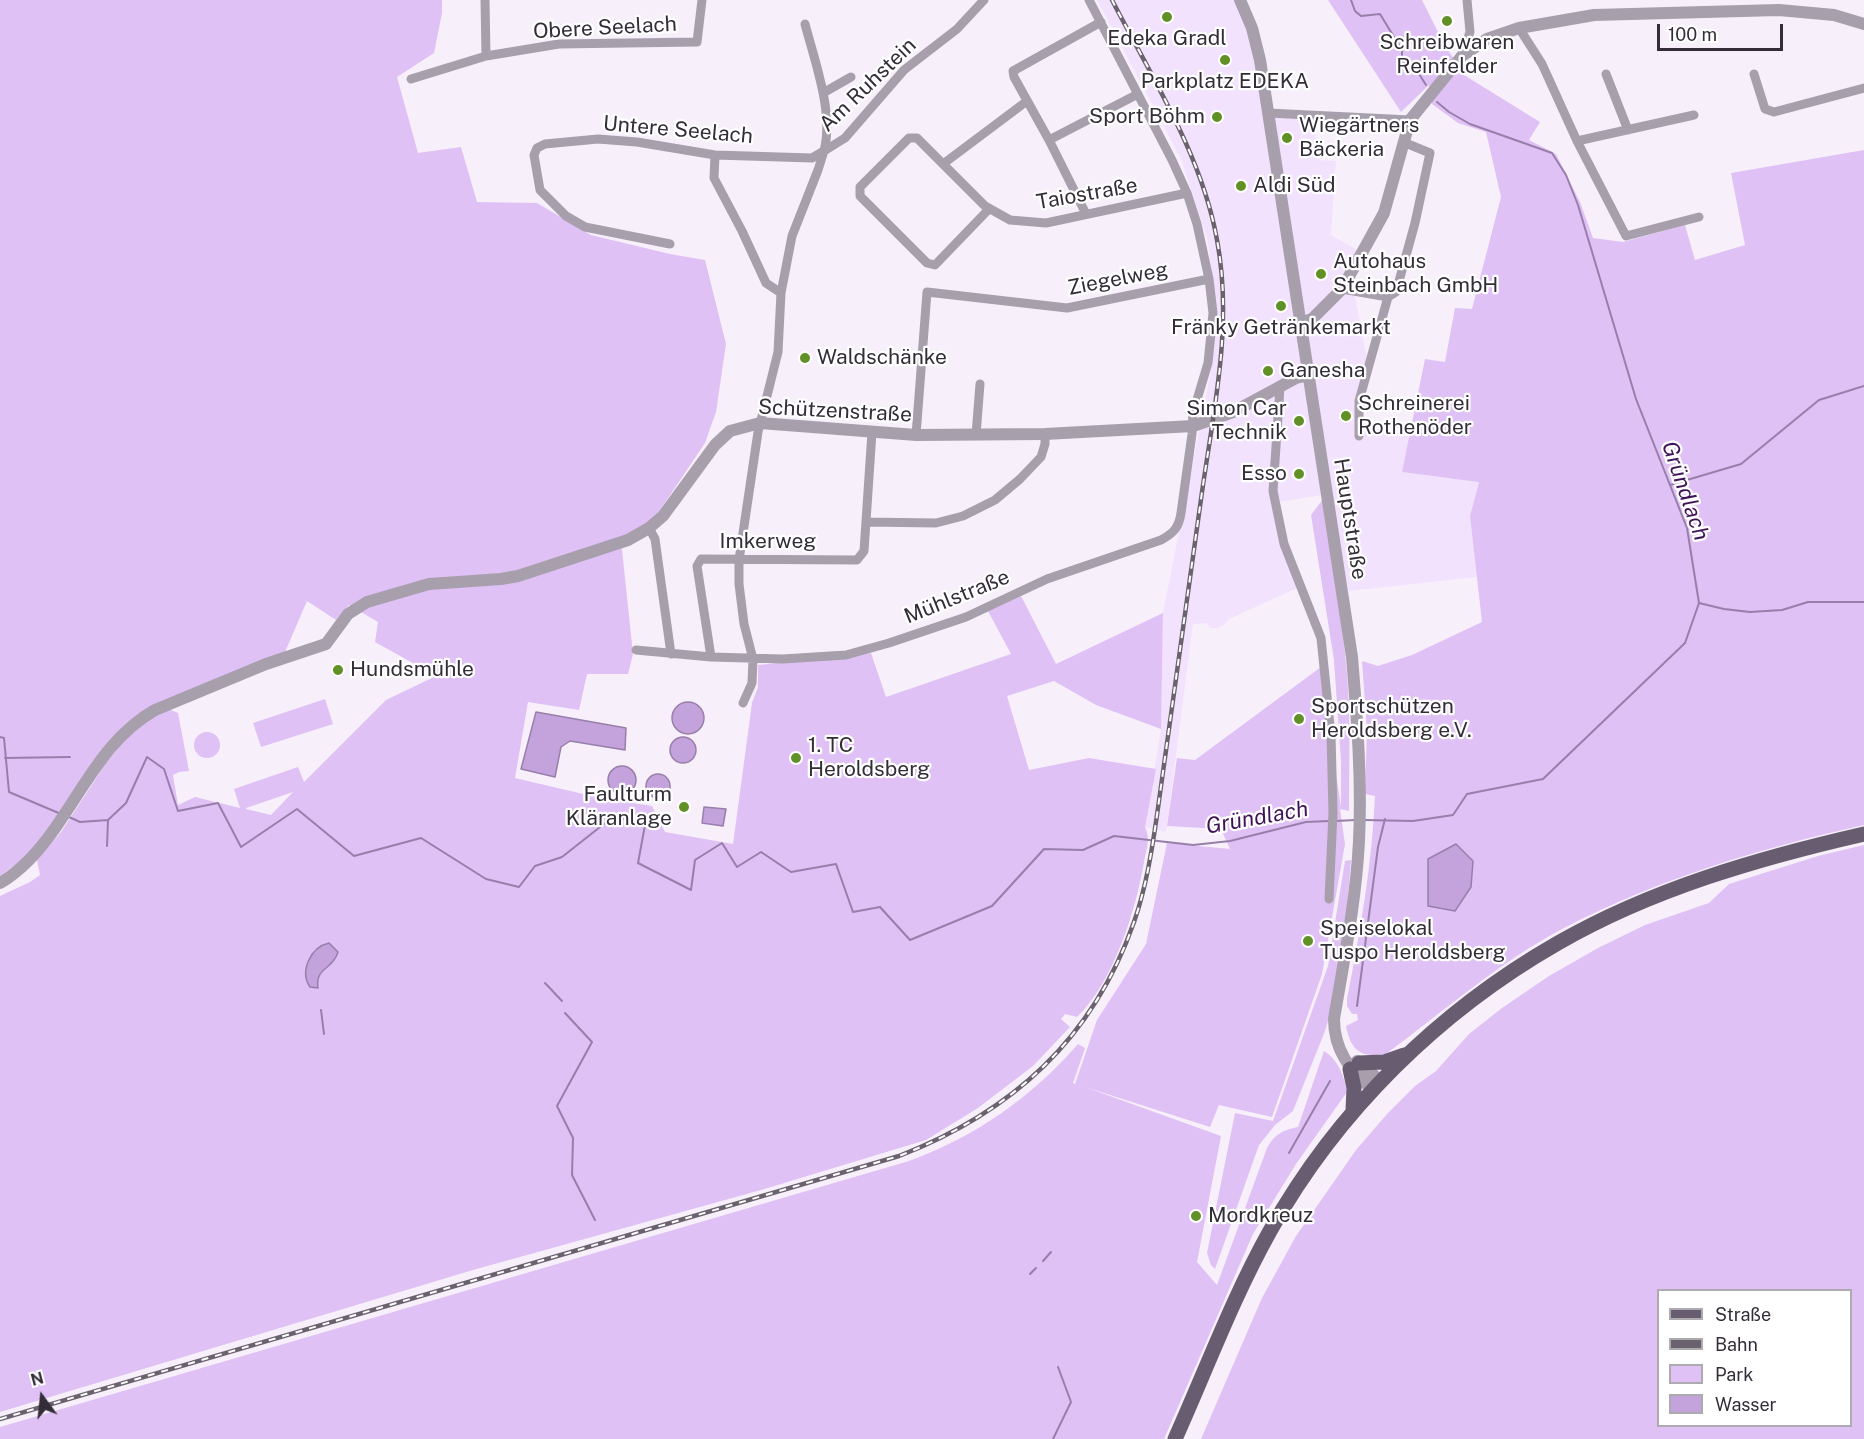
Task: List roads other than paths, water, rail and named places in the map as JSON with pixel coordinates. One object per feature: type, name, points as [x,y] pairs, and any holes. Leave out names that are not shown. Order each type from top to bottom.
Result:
[{"type":"main road","points":[[1175,1439],[1243,1284],[1269,1232],[1303,1177],[1353,1110],[1432,1032],[1529,960],[1591,926],[1657,896],[1707,877],[1770,857],[1864,834]]},
{"type":"main road","points":[[1353,1110],[1354,1066],[1384,1062],[1412,1050]]},
{"type":"street","points":[[485,0],[486,56]]},
{"type":"street","name":"Obere Seelach","points":[[411,79],[486,56],[559,44],[697,42],[702,0]]},
{"type":"street","name":"Am Ruhstein","points":[[753,659],[744,624],[739,584],[739,560],[760,423],[778,352],[781,293],[792,236],[824,151],[845,138],[904,70],[957,29],[984,0]]},
{"type":"street","name":"Mühlstraße","points":[[636,650],[753,659],[846,655],[889,643],[966,616],[1047,579],[1168,536],[1175,531],[1179,523],[1193,413],[1208,363],[1213,313],[1209,279],[1187,193],[1089,0]]},
{"type":"street","name":"Hauptstraße","points":[[1240,0],[1252,28],[1260,60],[1352,657],[1359,732],[1359,843],[1353,904],[1334,1019],[1334,1033],[1340,1047],[1354,1066],[1377,1085]]},
{"type":"street","points":[[1462,56],[1470,32],[1467,0]]},
{"type":"street","points":[[1301,323],[1312,319],[1342,289],[1384,213],[1410,120],[1462,56],[1487,39],[1519,28],[1594,15],[1779,5],[1834,15],[1864,24]]},
{"type":"street","points":[[1086,214],[1014,77],[1013,71],[1101,22]]},
{"type":"street","points":[[805,24],[822,93],[827,137],[824,151]]},
{"type":"street","points":[[1519,28],[1542,64],[1577,141],[1626,236],[1699,217]]},
{"type":"street","points":[[1470,32],[1487,39]]},
{"type":"street","points":[[1606,74],[1628,130]]},
{"type":"street","points":[[1754,74],[1765,110],[1774,112],[1864,88]]},
{"type":"street","points":[[822,93],[851,77]]},
{"type":"street","points":[[1049,140],[1138,94]]},
{"type":"street","points":[[943,164],[1027,101]]},
{"type":"street","points":[[1268,113],[1410,120]]},
{"type":"street","points":[[1577,141],[1694,115]]},
{"type":"street","name":"Taiostraße","points":[[989,209],[935,265],[927,264],[860,196],[860,187],[909,138],[918,138],[989,209],[1010,220],[1034,224],[1046,223],[1187,193]]},
{"type":"street","name":"Untere Seelach","points":[[670,244],[585,227],[566,216],[540,190],[534,155],[537,148],[545,144],[598,139],[637,142],[715,154],[812,158],[824,151]]},
{"type":"street","points":[[1342,289],[1388,297],[1396,292],[1415,223],[1430,153],[1403,142]]},
{"type":"street","points":[[715,154],[714,178],[766,283],[781,293]]},
{"type":"street","name":"Ziegelweg","points":[[916,435],[927,292],[1067,308],[1209,279]]},
{"type":"street","points":[[1359,436],[1359,401],[1388,297]]},
{"type":"street","name":"Schützenstraße","points":[[0,883],[23,866],[44,845],[105,754],[129,728],[155,710],[266,664],[326,644],[348,614],[367,602],[429,584],[501,579],[628,540],[649,528],[663,516],[715,445],[730,431],[760,423],[916,435],[1045,434],[1193,426],[1233,412],[1296,378],[1309,375]]},
{"type":"street","points":[[976,435],[980,384]]},
{"type":"street","points":[[1280,387],[1273,491],[1284,544],[1321,638],[1331,735],[1333,813],[1329,899]]},
{"type":"street","name":"Imkerweg","points":[[711,657],[697,566],[701,560],[856,561],[864,551],[872,432]]},
{"type":"street","points":[[866,522],[936,523],[963,516],[994,500],[1020,479],[1041,457],[1045,434]]},
{"type":"street","points":[[649,528],[655,539],[671,654]]},
{"type":"street","points":[[743,703],[752,683],[753,659]]},
{"type":"water","points":[[688,702],[699,707],[704,718],[699,729],[688,734],[677,729],[672,718],[677,707]]},
{"type":"water","points":[[536,712],[626,728],[625,750],[570,741],[561,747],[555,777],[521,769]]},
{"type":"water","points":[[683,737],[692,741],[696,750],[692,759],[683,763],[674,759],[670,750],[674,741]]},
{"type":"water","points":[[622,766],[632,770],[636,780],[632,790],[622,794],[612,790],[608,780],[612,770]]},
{"type":"water","points":[[658,774],[667,777],[670,786],[667,795],[658,798],[649,795],[646,786],[649,777]]},
{"type":"water","points":[[704,807],[726,809],[723,826],[702,823]]},
{"type":"water","points":[[1456,844],[1473,861],[1471,887],[1455,911],[1428,906],[1428,859]]},
{"type":"water","points":[[329,943],[338,952],[336,958],[319,976],[318,988],[310,987],[306,974],[309,960],[317,949]]},
{"type":"waterway","name":"Gründlach","points":[[1351,0],[1355,11],[1361,16],[1380,14],[1402,50],[1402,62],[1416,69],[1426,85]]},
{"type":"waterway","name":"Gründlach","points":[[1365,820],[1413,821],[1453,815],[1467,794],[1543,779],[1685,643],[1699,603],[1687,528],[1636,399],[1578,205],[1566,175],[1552,153],[1470,124],[1437,102]]},
{"type":"waterway","points":[[1670,485],[1741,464],[1819,400],[1864,386]]},
{"type":"waterway","points":[[1699,603],[1750,612],[1782,610],[1808,602],[1864,602]]},
{"type":"waterway","name":"Gründlach","points":[[0,737],[4,738],[9,792],[61,814]]},
{"type":"waterway","points":[[5,758],[70,757]]},
{"type":"waterway","name":"Gründlach","points":[[69,817],[80,822],[108,820],[126,803],[147,757],[164,769],[178,811],[218,803],[241,847],[297,809],[354,856],[421,838],[486,879],[519,887],[535,866],[562,857],[614,816],[645,825],[638,863],[691,890],[695,860],[722,843],[737,867],[761,852],[791,872],[836,864],[853,912],[880,907],[910,940],[992,906],[1044,849],[1083,850],[1114,836],[1193,845],[1230,841],[1306,822],[1329,821]]},
{"type":"waterway","points":[[1357,1006],[1378,847],[1385,819]]},
{"type":"waterway","points":[[107,846],[108,820]]},
{"type":"waterway","name":"Gründlach","points":[[1335,821],[1356,820]]},
{"type":"waterway","points":[[545,983],[562,1001]]},
{"type":"waterway","points":[[321,1010],[324,1034]]},
{"type":"waterway","points":[[565,1013],[592,1042],[557,1106],[573,1138],[572,1175],[595,1220]]},
{"type":"waterway","points":[[1289,1153],[1330,1081]]},
{"type":"waterway","points":[[1043,1261],[1051,1252]]},
{"type":"waterway","points":[[1030,1274],[1036,1268]]},
{"type":"waterway","points":[[1053,1439],[1071,1402],[1058,1367]]},
{"type":"railway","points":[[0,1419],[899,1156],[940,1138],[978,1117],[1044,1066],[1071,1036],[1096,1002],[1117,964],[1134,922],[1151,855],[1216,398],[1222,334],[1223,303],[1217,240],[1200,177],[1174,117],[1112,0]]},
{"type":"place","name":"Edeka Gradl","points":[[1167,17]]},
{"type":"place","name":"Schreibwaren Reinfelder","points":[[1447,21]]},
{"type":"place","name":"Parkplatz EDEKA","points":[[1225,60]]},
{"type":"place","name":"Sport Böhm","points":[[1217,117]]},
{"type":"place","name":"Wiegärtners Bäckeria","points":[[1287,138]]},
{"type":"place","name":"Aldi Süd","points":[[1241,186]]},
{"type":"place","name":"Autohaus Steinbach GmbH","points":[[1321,274]]},
{"type":"place","name":"Fränky Getränkemarkt","points":[[1281,306]]},
{"type":"place","name":"Waldschänke","points":[[805,358]]},
{"type":"place","name":"Ganesha","points":[[1268,371]]},
{"type":"place","name":"Schreinerei Rothenöder","points":[[1346,416]]},
{"type":"place","name":"Simon Car Technik","points":[[1299,421]]},
{"type":"place","name":"Esso","points":[[1299,474]]},
{"type":"place","name":"Hundsmühle","points":[[338,670]]},
{"type":"place","name":"Sportschützen Heroldsberg e.V.","points":[[1299,719]]},
{"type":"place","name":"1. TC Heroldsberg","points":[[796,758]]},
{"type":"place","name":"Faulturm Kläranlage","points":[[684,807]]},
{"type":"place","name":"Speiselokal Tuspo Heroldsberg","points":[[1308,941]]},
{"type":"place","name":"Mordkreuz","points":[[1196,1216]]}]
